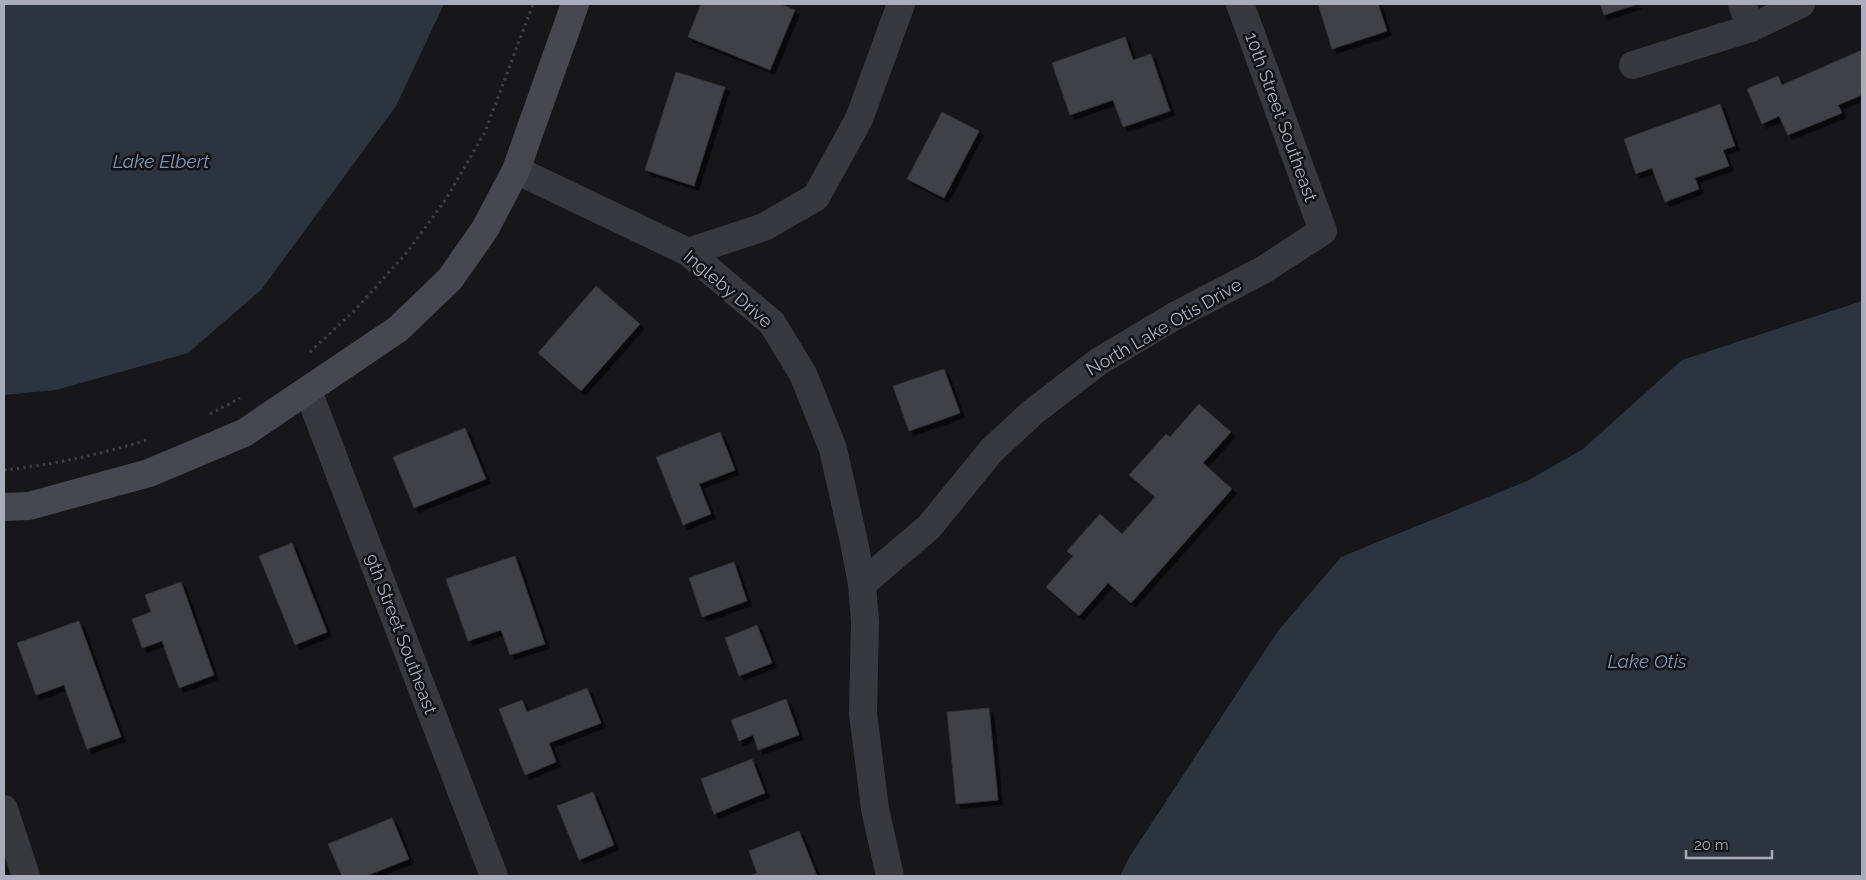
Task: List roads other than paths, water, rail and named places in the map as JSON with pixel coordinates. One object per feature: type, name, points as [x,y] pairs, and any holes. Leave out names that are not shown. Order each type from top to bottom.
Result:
[{"type":"main road","points":[[4,507],[29,506],[149,474],[244,433],[398,329],[450,279],[485,229],[516,170],[575,4]]},
{"type":"street","points":[[688,252],[764,228],[816,197],[859,119],[901,4]]},
{"type":"street","name":"10th Street Southeast","points":[[1240,4],[1323,230]]},
{"type":"street","points":[[1634,65],[1746,16],[1801,4]]},
{"type":"street","name":"Ingleby Drive","points":[[516,170],[688,252],[772,323],[803,374],[833,449],[862,584]]},
{"type":"street","name":"North Lake Otis Drive","points":[[862,584],[929,527],[991,451],[1033,412],[1098,362],[1173,317],[1263,270],[1323,230]]},
{"type":"street","name":"9th Street Southeast","points":[[308,391],[494,876]]},
{"type":"street","points":[[862,584],[866,621],[863,714],[875,809],[890,876]]},
{"type":"street","points":[[4,809],[26,876]]},
{"type":"water","name":"Lake Elbert","points":[[4,4],[444,4],[396,106],[261,290],[188,353],[56,390],[4,395]]},
{"type":"water","name":"Lake Otis","points":[[1862,301],[1862,876],[1120,876],[1130,856],[1278,631],[1341,557],[1527,481],[1583,449],[1682,360]]}]
